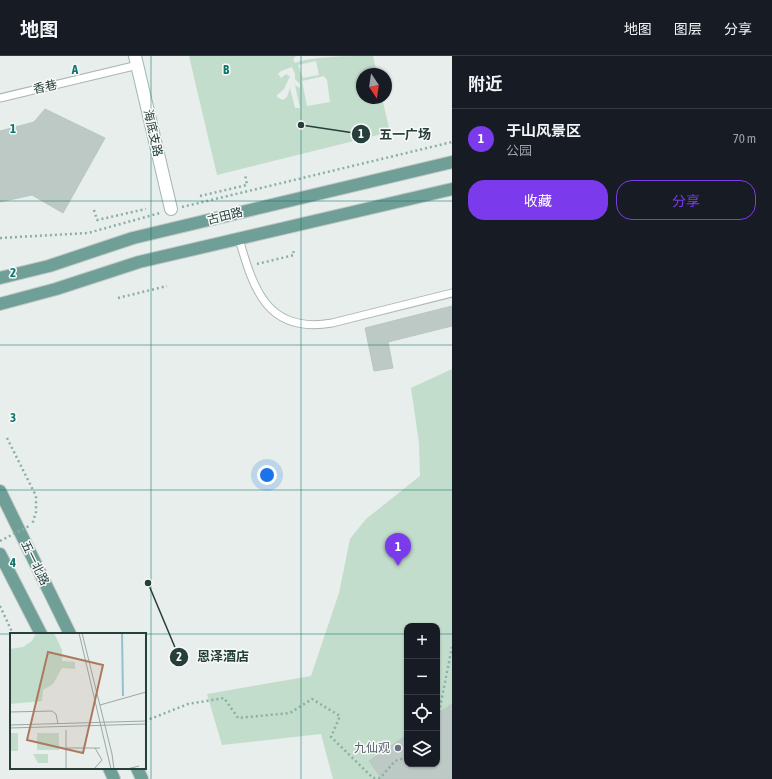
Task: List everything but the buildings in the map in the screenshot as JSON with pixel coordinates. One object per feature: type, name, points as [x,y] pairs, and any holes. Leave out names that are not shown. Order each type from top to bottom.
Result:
[{"type":"main road","name":"古田路","points":[[0,278],[49,266],[133,238],[452,162]]},
{"type":"main road","name":"古田路","points":[[0,304],[56,290],[139,262],[452,189]]},
{"type":"main road","name":"五一北路","points":[[0,491],[70,633]]},
{"type":"main road","points":[[0,554],[40,633]]},
{"type":"main road","points":[[109,769],[114,779]]},
{"type":"main road","points":[[137,769],[142,779]]},
{"type":"street","name":"海底支路","points":[[136,61],[171,210]]},
{"type":"lane","name":"香巷","points":[[0,98],[136,61]]},
{"type":"lane","points":[[239,239],[246,262],[263,300],[274,313],[301,325],[315,326],[332,323],[452,293]]},
{"type":"path","points":[[0,238],[88,233],[171,210],[452,142]]},
{"type":"path","points":[[200,196],[247,184],[245,174]]},
{"type":"path","points":[[94,210],[97,220],[146,209]]},
{"type":"path","points":[[250,266],[294,255],[293,250]]},
{"type":"path","points":[[118,298],[166,286]]},
{"type":"path","points":[[0,541],[31,525],[36,512],[36,496],[7,438]]},
{"type":"path","points":[[31,525],[35,532]]},
{"type":"path","points":[[0,606],[13,633]]},
{"type":"path","points":[[440,707],[452,647]]},
{"type":"path","points":[[146,721],[188,704],[224,698],[238,718],[290,713],[312,699],[340,716],[331,737],[373,778],[380,778],[394,761],[404,757]]},
{"type":"green space","points":[[189,56],[296,56],[293,59],[295,63],[311,59],[343,56],[373,56],[376,68],[356,68],[356,104],[383,104],[390,132],[217,175]],"holes":[[[316,61],[319,75],[303,78],[298,65]],[[292,67],[295,74],[295,79],[300,84],[300,88],[295,85],[300,108],[295,108],[290,88],[287,97],[283,100],[277,97],[277,95],[284,89],[290,76],[286,74],[281,78],[278,74],[281,71]],[[324,76],[327,80],[330,102],[307,106],[302,81]]]},
{"type":"green space","points":[[452,369],[452,779],[333,779],[321,734],[222,745],[207,694],[311,676],[339,593],[350,539],[366,519],[420,476],[419,443],[411,388]]},
{"type":"place","name":"五一广场","points":[[301,125]]},
{"type":"place","name":"于山风景区","points":[[398,566]]},
{"type":"place","name":"恩泽酒店","points":[[148,583]]},
{"type":"place","name":"九仙观","points":[[398,748]]}]
